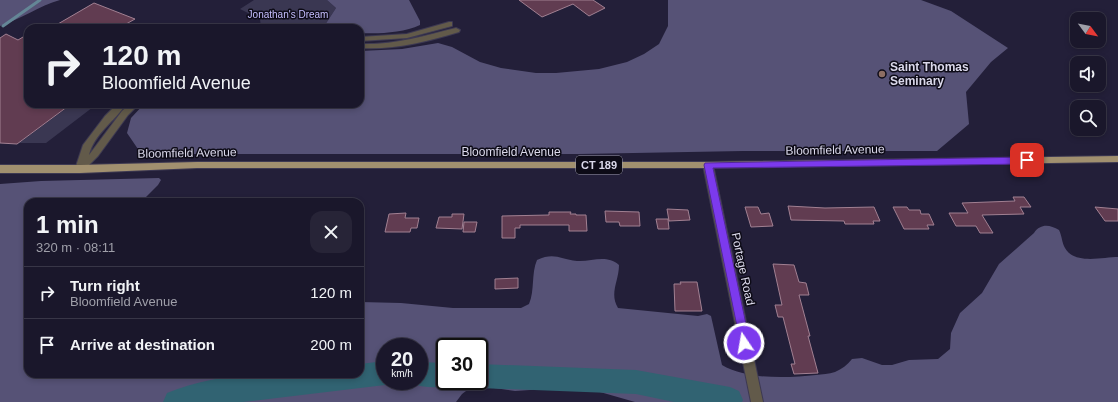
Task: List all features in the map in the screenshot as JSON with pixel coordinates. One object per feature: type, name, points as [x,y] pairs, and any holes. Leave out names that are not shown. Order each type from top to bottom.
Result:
[{"type":"main road","name":"Bloomfield Avenue","points":[[0,169],[197,165],[708,165],[1118,159]]},
{"type":"street","points":[[364,39],[407,36],[449,24]]},
{"type":"street","points":[[364,46],[383,46],[424,40],[456,30]]},
{"type":"street","points":[[80,168],[86,147],[108,118],[118,108]]},
{"type":"street","points":[[80,168],[95,154],[125,113],[131,108]]},
{"type":"street","name":"Portage Road","points":[[708,165],[757,402]]},
{"type":"green space","name":"Jonathan's Dream","points":[[254,0],[327,0],[336,8],[326,24],[261,24],[260,19],[240,9]]},
{"type":"green space","points":[[67,108],[92,108],[46,143],[19,143]]},
{"type":"shaded area","points":[[0,0],[60,0],[0,26]]},
{"type":"shaded area","points":[[327,0],[409,0],[420,21],[420,25],[406,30],[364,33],[364,24],[326,24],[336,8]]},
{"type":"shaded area","points":[[668,0],[921,0],[951,11],[1008,48],[991,62],[966,92],[969,124],[937,151],[743,151],[579,154],[173,154],[140,152],[127,133],[131,118],[140,108],[364,108],[364,51],[402,49],[438,43],[452,47],[480,62],[501,68],[536,73],[556,73],[599,69],[627,62],[644,54],[659,44],[668,26]]},
{"type":"shaded area","points":[[159,178],[161,180],[145,198],[24,198],[24,378],[364,378],[364,302],[401,303],[453,308],[521,308],[529,304],[531,299],[534,271],[537,260],[548,256],[577,261],[604,259],[619,265],[614,292],[615,303],[618,308],[698,316],[707,314],[711,316],[722,365],[732,370],[755,376],[768,377],[828,374],[840,370],[852,359],[862,358],[882,365],[892,365],[909,360],[938,359],[950,349],[951,333],[960,313],[982,293],[999,264],[1043,226],[1052,227],[1059,230],[1065,248],[1075,257],[1089,259],[1118,257],[1118,402],[635,402],[593,390],[545,389],[515,391],[488,387],[488,338],[436,338],[436,390],[467,390],[456,402],[0,402],[0,184],[41,181]]},
{"type":"building","points":[[519,0],[593,0],[605,8],[589,16],[573,4],[542,17]]},
{"type":"building","points":[[94,3],[135,19],[126,24],[58,24]]},
{"type":"building","points":[[6,34],[18,40],[24,36],[24,108],[66,108],[17,144],[0,143],[0,38]]},
{"type":"building","points":[[1013,197],[1024,197],[1031,207],[1020,207],[1024,214],[982,215],[993,233],[980,233],[976,226],[956,226],[949,213],[968,213],[962,203],[1015,201]]},
{"type":"building","points":[[788,206],[825,208],[874,207],[880,221],[873,221],[874,224],[845,224],[844,221],[791,220]]},
{"type":"building","points":[[745,207],[758,207],[761,214],[769,213],[773,226],[751,227]]},
{"type":"building","points":[[893,207],[907,207],[909,210],[920,210],[921,214],[929,214],[934,225],[927,225],[929,229],[904,229]]},
{"type":"building","points":[[1095,207],[1118,209],[1118,221],[1105,221]]},
{"type":"building","points":[[667,209],[688,210],[690,220],[669,221]]},
{"type":"building","points":[[605,211],[639,212],[640,226],[620,226],[619,222],[606,222]]},
{"type":"building","points":[[549,212],[571,212],[570,214],[586,215],[587,231],[569,231],[569,225],[520,225],[520,228],[515,228],[515,238],[502,238],[502,216],[549,215]]},
{"type":"building","points":[[406,213],[405,218],[419,218],[417,228],[411,228],[410,232],[385,232],[389,214]]},
{"type":"building","points":[[452,214],[464,214],[462,229],[436,228],[439,217],[452,217]]},
{"type":"building","points":[[656,219],[668,219],[669,229],[658,229]]},
{"type":"building","points":[[464,222],[477,222],[475,232],[463,232]]},
{"type":"building","points":[[773,264],[794,265],[799,282],[806,283],[809,295],[799,295],[818,373],[794,374],[791,364],[795,364],[783,317],[778,317],[775,305],[782,305]]},
{"type":"building","points":[[518,278],[518,288],[495,289],[495,279]]},
{"type":"building","points":[[680,282],[697,282],[702,311],[675,311],[674,284],[681,284]]},
{"type":"waterway","points":[[3,26],[40,0]]},
{"type":"waterway","points":[[364,375],[376,374]]},
{"type":"waterway","points":[[428,374],[436,375]]},
{"type":"waterway","points":[[488,376],[636,382],[730,400]]},
{"type":"waterway","points":[[176,402],[211,393],[342,378]]},
{"type":"place","name":"Saint Thomas Seminary","points":[[882,74]]},
{"type":"route","points":[[744,343],[708,165],[1027,160]]}]
